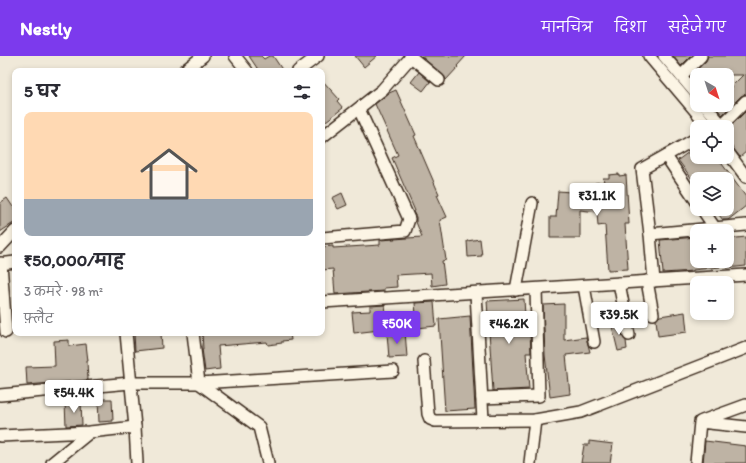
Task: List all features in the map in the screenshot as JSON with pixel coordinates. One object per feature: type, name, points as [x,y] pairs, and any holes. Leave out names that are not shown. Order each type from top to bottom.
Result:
[{"type":"street","points":[[188,68],[203,56]]},
{"type":"street","points":[[235,56],[245,68]]},
{"type":"street","points":[[302,68],[318,56]]},
{"type":"street","points":[[649,56],[703,120]]},
{"type":"street","points":[[664,56],[690,87]]},
{"type":"street","points":[[681,76],[701,56]]},
{"type":"street","points":[[325,135],[382,90],[411,57],[439,80]]},
{"type":"street","points":[[726,120],[746,101]]},
{"type":"street","points":[[325,238],[405,231],[409,219],[359,109]]},
{"type":"street","points":[[653,314],[650,281],[650,234],[642,169],[690,142]]},
{"type":"street","points":[[666,156],[690,192]]},
{"type":"street","points":[[734,161],[746,177]]},
{"type":"street","points":[[516,290],[532,203]]},
{"type":"street","points":[[734,226],[746,225]]},
{"type":"street","points":[[650,234],[690,230]]},
{"type":"street","points":[[0,248],[12,234]]},
{"type":"street","points":[[7,332],[0,264],[12,262]]},
{"type":"street","points":[[325,302],[746,275]]},
{"type":"street","points":[[619,283],[629,335]]},
{"type":"street","points":[[584,286],[594,342]]},
{"type":"street","points":[[482,398],[539,396],[536,289]]},
{"type":"street","points":[[476,293],[483,420]]},
{"type":"street","points":[[126,336],[137,463]]},
{"type":"street","points":[[194,336],[199,383],[259,427],[268,463]]},
{"type":"street","points":[[424,361],[428,414],[430,419],[435,421],[535,420],[581,412],[746,348]]},
{"type":"street","points":[[0,395],[130,383],[199,383],[393,371]]},
{"type":"street","points":[[700,422],[746,405]]},
{"type":"street","points":[[530,463],[535,420]]},
{"type":"street","points":[[700,422],[746,428]]},
{"type":"street","points":[[696,463],[700,422]]},
{"type":"street","points":[[0,436],[90,432],[135,427]]},
{"type":"street","points":[[52,463],[90,432]]},
{"type":"building","points":[[249,56],[261,56],[264,59],[269,56],[273,56],[281,68],[257,68]]},
{"type":"building","points":[[355,56],[377,56],[364,67]]},
{"type":"building","points":[[421,56],[466,56],[446,80],[443,75]]},
{"type":"building","points":[[673,56],[691,56],[681,66]]},
{"type":"building","points":[[708,56],[746,56],[746,94],[741,96],[734,103],[734,84],[743,75],[734,75],[734,68],[699,68],[706,61]]},
{"type":"building","points":[[419,72],[430,82],[423,91],[411,82]]},
{"type":"building","points":[[325,83],[339,99],[337,101],[343,108],[326,121]]},
{"type":"building","points":[[396,90],[416,135],[414,136],[439,194],[437,195],[447,217],[440,220],[446,260],[442,261],[445,284],[432,286],[431,273],[396,275],[397,287],[384,288],[384,291],[335,294],[333,269],[325,270],[325,247],[333,246],[333,248],[380,245],[380,240],[422,237],[413,212],[415,211],[392,158],[398,155],[375,104],[389,93]]},
{"type":"building","points":[[746,111],[746,152],[740,157],[734,150],[734,123]]},
{"type":"building","points":[[690,151],[690,164],[722,164],[728,172],[690,172],[690,176],[678,160]]},
{"type":"building","points":[[619,174],[619,176],[626,175],[629,224],[625,224],[628,269],[608,270],[605,225],[598,226],[597,212],[580,210],[580,238],[550,238],[550,217],[556,217],[558,191],[596,194],[595,183],[604,182],[603,178],[609,178],[609,175]]},
{"type":"building","points":[[734,180],[746,197],[746,206],[734,215]]},
{"type":"building","points":[[342,193],[347,205],[338,209],[332,198]]},
{"type":"building","points":[[7,198],[12,206],[12,224],[0,232],[0,203]]},
{"type":"building","points":[[720,216],[733,216],[728,220],[723,220]]},
{"type":"building","points":[[746,237],[746,266],[734,267],[734,238]]},
{"type":"building","points":[[690,238],[690,268],[711,268],[663,273],[660,240]]},
{"type":"building","points":[[480,239],[482,256],[468,257],[467,241]]},
{"type":"building","points":[[524,299],[526,333],[530,332],[531,353],[526,353],[529,389],[493,391],[487,301]]},
{"type":"building","points":[[434,302],[436,326],[417,328],[415,303]]},
{"type":"building","points":[[564,304],[564,340],[586,337],[590,352],[566,355],[570,394],[550,397],[545,355],[543,305]]},
{"type":"building","points":[[385,305],[388,329],[354,333],[352,312],[370,311],[370,306]]},
{"type":"building","points":[[685,312],[687,332],[658,336],[656,320],[660,316]]},
{"type":"building","points":[[470,316],[475,409],[445,411],[439,319]]},
{"type":"building","points":[[619,320],[622,336],[626,341],[627,349],[618,351],[611,322]]},
{"type":"building","points":[[405,331],[407,357],[389,358],[387,333]]},
{"type":"building","points":[[134,336],[161,336],[162,348],[135,351]]},
{"type":"building","points":[[202,336],[290,336],[291,340],[268,345],[267,342],[218,346],[220,369],[205,371]]},
{"type":"building","points":[[69,340],[69,346],[86,344],[88,380],[27,385],[26,367],[55,366],[54,341]]},
{"type":"building","points":[[98,399],[112,399],[113,421],[99,422]]},
{"type":"building","points":[[81,402],[82,425],[66,426],[65,403]]},
{"type":"building","points":[[589,441],[613,444],[610,463],[581,463],[584,445],[589,445]]},
{"type":"building","points":[[705,441],[746,446],[746,463],[703,463]]}]
